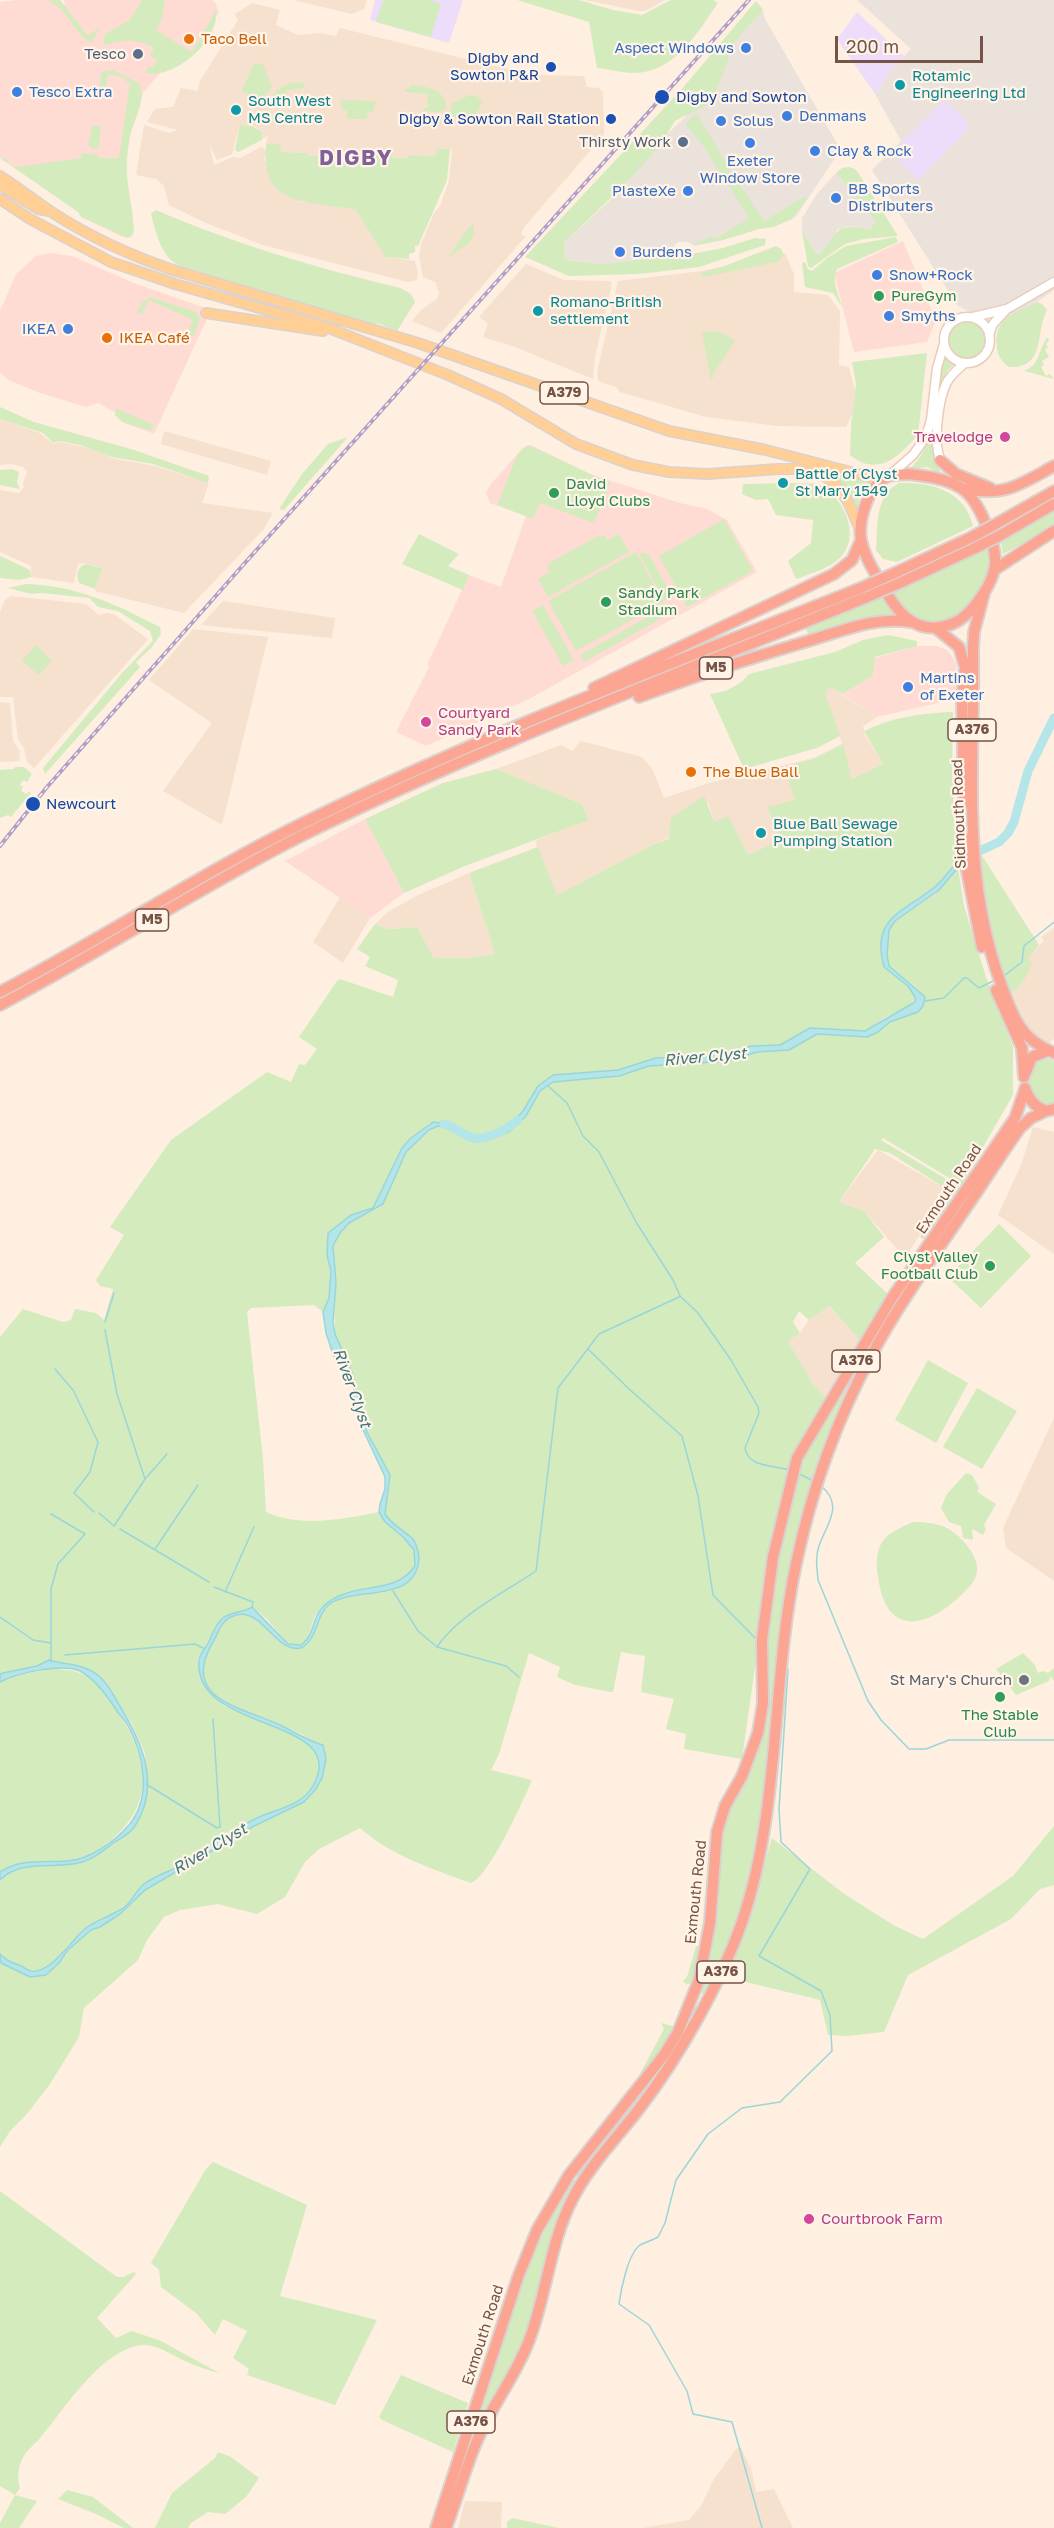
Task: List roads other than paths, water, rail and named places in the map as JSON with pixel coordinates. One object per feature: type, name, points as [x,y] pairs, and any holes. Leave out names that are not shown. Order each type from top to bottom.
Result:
[{"type":"highway","points":[[940,460],[956,474],[984,488],[1008,489]]},
{"type":"highway","points":[[961,488],[973,500],[984,521],[994,555],[994,570],[984,594],[962,619],[937,629],[926,628],[912,622],[898,610],[868,560],[861,536],[865,507],[871,495],[888,477],[922,476],[961,488],[992,493],[1008,489],[1054,466]]},
{"type":"highway","name":"M5","points":[[0,1005],[73,967],[285,844],[423,778],[899,577],[975,548],[1054,491]]},
{"type":"highway","name":"M5","points":[[899,577],[972,537],[997,530],[1054,504]]},
{"type":"highway","points":[[994,570],[1054,531]]},
{"type":"highway","name":"M5","points":[[516,726],[530,716],[834,574],[852,560],[861,536]]},
{"type":"highway","name":"M5","points":[[0,992],[66,957],[189,884],[299,825],[415,769],[516,726],[864,592]]},
{"type":"highway","name":"Sidmouth Road","points":[[968,843],[974,640],[984,594]]},
{"type":"highway","name":"M5","points":[[525,736],[580,720],[699,674],[852,626],[883,620],[912,622]]},
{"type":"highway","name":"Sidmouth Road","points":[[937,629],[959,647],[965,667],[962,717],[968,843],[978,932],[1022,1048],[1024,1077]]},
{"type":"highway","name":"Sidmouth Road","points":[[997,983],[1022,1030],[1033,1043],[1050,1052]]},
{"type":"highway","name":"A376","points":[[1050,1052],[1032,1058],[1024,1077],[1025,1089],[1031,1102],[1051,1111]]},
{"type":"highway","name":"Exmouth Road","points":[[436,2528],[518,2277],[537,2230],[569,2175],[664,2055],[683,2022],[699,1980],[710,1923],[717,1832],[725,1806],[742,1776],[758,1733],[763,1703],[762,1639],[773,1557],[793,1472],[892,1298],[1015,1118],[1025,1089]]},
{"type":"highway","name":"Exmouth Road","points":[[446,2528],[479,2435],[525,2350],[538,2314],[560,2227],[573,2199],[602,2153],[654,2089],[720,1976],[742,1921],[759,1860],[765,1827],[783,1649],[801,1544],[819,1477],[854,1391],[897,1310],[1020,1128],[1031,1118],[1051,1111]]},
{"type":"main road","points":[[0,176],[52,212]]},
{"type":"main road","name":"A379","points":[[0,185],[38,209],[52,212],[138,258],[418,343],[657,428],[682,435],[775,452],[870,477],[888,477]]},
{"type":"main road","name":"A379","points":[[0,199],[30,219],[111,262],[175,284],[296,317],[448,375],[501,399],[576,444],[633,465],[669,472],[708,474],[778,469],[816,472],[841,490],[850,506],[861,536]]},
{"type":"main road","points":[[888,477],[914,456],[926,437],[931,420],[937,368],[945,334],[952,322],[964,317],[1007,309],[1054,282]]},
{"type":"main road","points":[[989,335],[993,324],[1007,309]]},
{"type":"main road","name":"A379","points":[[206,313],[249,321],[285,324],[349,337]]},
{"type":"main road","points":[[961,488],[940,460],[936,440],[944,391],[952,375],[965,363],[977,360],[986,353],[990,343],[989,335],[983,324],[972,317]]},
{"type":"main road","points":[[944,344],[952,357],[965,363]]},
{"type":"water","points":[[962,857],[962,863],[939,890],[895,921],[889,930],[887,955],[889,966],[925,997],[923,1006],[918,1012],[890,1022],[878,1032],[867,1037],[817,1034],[789,1050],[757,1052],[729,1061],[649,1066],[619,1076],[553,1082],[540,1091],[526,1116],[509,1132],[474,1142],[438,1126],[429,1130],[406,1152],[383,1204],[349,1223],[333,1246],[336,1283],[333,1322],[335,1334],[352,1372],[367,1432],[390,1475],[385,1514],[415,1542],[419,1559],[415,1573],[408,1582],[397,1588],[356,1595],[331,1603],[322,1613],[311,1639],[301,1648],[291,1648],[283,1644],[251,1616],[242,1614],[231,1617],[220,1628],[204,1662],[204,1677],[210,1690],[221,1699],[323,1745],[326,1759],[322,1778],[304,1802],[254,1826],[145,1890],[120,1914],[91,1930],[67,1951],[59,1963],[46,1975],[30,1977],[1,1963],[0,1954],[29,1971],[38,1971],[46,1967],[86,1928],[125,1907],[148,1881],[185,1863],[255,1819],[302,1799],[313,1786],[319,1765],[313,1749],[297,1737],[228,1706],[210,1693],[200,1674],[199,1659],[220,1621],[230,1614],[252,1607],[288,1644],[301,1645],[310,1634],[317,1614],[329,1602],[349,1592],[390,1584],[407,1575],[415,1566],[414,1550],[385,1522],[379,1512],[385,1489],[385,1477],[358,1419],[353,1398],[354,1387],[346,1368],[334,1357],[326,1333],[323,1312],[329,1298],[331,1271],[327,1255],[328,1233],[351,1215],[373,1208],[402,1148],[411,1138],[433,1122],[448,1124],[473,1139],[480,1138],[508,1128],[523,1111],[538,1086],[553,1075],[618,1070],[656,1058],[722,1056],[751,1046],[780,1045],[810,1028],[865,1031],[915,1002],[915,997],[908,986],[884,967],[881,950],[882,936],[886,925],[894,917],[937,885]]},
{"type":"water","points":[[49,1660],[87,1669],[100,1677],[108,1686],[141,1747],[148,1778],[147,1794],[143,1810],[133,1829],[92,1858],[68,1865],[17,1869],[0,1880],[0,1872],[16,1865],[75,1860],[92,1854],[109,1844],[129,1825],[141,1802],[143,1776],[134,1737],[126,1722],[96,1683],[80,1671],[62,1668],[28,1672],[0,1682],[0,1674],[37,1666]]},
{"type":"waterway","name":"River Clyst","points":[[971,855],[999,842],[1008,833],[1014,822],[1028,771],[1054,718]]},
{"type":"waterway","points":[[1005,975],[1022,962],[1024,946],[1054,922]]},
{"type":"waterway","points":[[925,1001],[944,998],[964,978],[979,988],[995,980]]},
{"type":"waterway","points":[[547,1085],[567,1103],[583,1136],[599,1152],[636,1222],[673,1280],[680,1296],[698,1313],[731,1360],[758,1407],[759,1413],[745,1448],[747,1454],[751,1459],[763,1465],[790,1470]]},
{"type":"waterway","name":"River Clyst","points":[[444,1124],[470,1137],[480,1138],[498,1133],[518,1120]]},
{"type":"waterway","points":[[105,1322],[114,1293]]},
{"type":"waterway","points":[[393,1591],[418,1631],[437,1647],[469,1615],[536,1571],[558,1388],[599,1334],[679,1297]]},
{"type":"waterway","points":[[105,1330],[117,1394],[145,1479]]},
{"type":"waterway","points":[[588,1349],[682,1436],[698,1496],[713,1595],[758,1641]]},
{"type":"waterway","points":[[55,1369],[73,1390],[98,1442],[90,1472],[74,1493],[94,1512]]},
{"type":"waterway","points":[[99,1513],[114,1526],[145,1479],[167,1454]]},
{"type":"waterway","points":[[797,1473],[814,1481]]},
{"type":"waterway","points":[[155,1549],[198,1485]]},
{"type":"waterway","points":[[820,1485],[832,1500],[833,1507],[818,1550],[818,1580],[868,1701],[881,1720],[909,1749],[926,1749],[949,1740],[1054,1740]]},
{"type":"waterway","points":[[51,1514],[85,1534],[58,1564],[51,1589],[51,1662]]},
{"type":"waterway","points":[[225,1592],[254,1527]]},
{"type":"waterway","points":[[120,1529],[209,1582]]},
{"type":"waterway","points":[[214,1587],[253,1602],[252,1608]]},
{"type":"waterway","points":[[0,1617],[33,1640],[51,1643]]},
{"type":"waterway","points":[[65,1655],[195,1644],[203,1648]]},
{"type":"waterway","points":[[437,1647],[506,1666],[519,1677]]},
{"type":"waterway","points":[[762,2528],[732,2422],[693,2414],[687,2391],[649,2325],[619,2304],[623,2281],[632,2256],[640,2245],[658,2237],[665,2223],[676,2180],[708,2134],[742,2108],[780,2102],[832,2051],[830,2015],[821,1991],[759,1956],[810,1869],[781,1842],[779,1809],[788,1669]]},
{"type":"waterway","points":[[146,1784],[217,1828],[220,1827],[213,1719]]},
{"type":"railway","points":[[0,846],[47,787],[244,564],[749,0]]},
{"type":"place","name":"Taco Bell","points":[[189,39]]},
{"type":"place","name":"Aspect Windows","points":[[746,48]]},
{"type":"place","name":"Tesco","points":[[138,54]]},
{"type":"place","name":"Digby and Sowton P&R","points":[[551,67]]},
{"type":"place","name":"Rotamic Engineering Ltd","points":[[900,85]]},
{"type":"place","name":"Tesco Extra","points":[[17,92]]},
{"type":"place","name":"Digby and Sowton","points":[[662,97]]},
{"type":"place","name":"South West MS Centre","points":[[236,110]]},
{"type":"place","name":"Denmans","points":[[787,116]]},
{"type":"place","name":"Digby & Sowton Rail Station","points":[[611,119]]},
{"type":"place","name":"Solus","points":[[721,121]]},
{"type":"place","name":"Thirsty Work","points":[[683,142]]},
{"type":"place","name":"Exeter Window Store","points":[[750,143]]},
{"type":"place","name":"Clay & Rock","points":[[815,151]]},
{"type":"place","name":"PlasteXe","points":[[688,191]]},
{"type":"place","name":"BB Sports Distributers","points":[[836,198]]},
{"type":"place","name":"Burdens","points":[[620,252]]},
{"type":"place","name":"Snow+Rock","points":[[877,275]]},
{"type":"place","name":"PureGym","points":[[879,296]]},
{"type":"place","name":"Romano-British settlement","points":[[538,311]]},
{"type":"place","name":"Smyths","points":[[889,316]]},
{"type":"place","name":"IKEA","points":[[68,329]]},
{"type":"place","name":"IKEA Café","points":[[107,338]]},
{"type":"place","name":"Travelodge","points":[[1005,437]]},
{"type":"place","name":"Battle of Clyst St Mary 1549","points":[[783,483]]},
{"type":"place","name":"David Lloyd Clubs","points":[[554,493]]},
{"type":"place","name":"Sandy Park Stadium","points":[[606,602]]},
{"type":"place","name":"Martins of Exeter","points":[[908,687]]},
{"type":"place","name":"Courtyard Sandy Park","points":[[426,722]]},
{"type":"place","name":"The Blue Ball","points":[[691,772]]},
{"type":"place","name":"Newcourt","points":[[33,804]]},
{"type":"place","name":"Blue Ball Sewage Pumping Station","points":[[761,833]]},
{"type":"place","name":"Clyst Valley Football Club","points":[[990,1266]]},
{"type":"place","name":"St Mary's Church","points":[[1024,1680]]},
{"type":"place","name":"The Stable Club","points":[[1000,1697]]},
{"type":"place","name":"Courtbrook Farm","points":[[809,2219]]},
{"type":"district","name":"DIGBY","points":[[356,158]]}]
